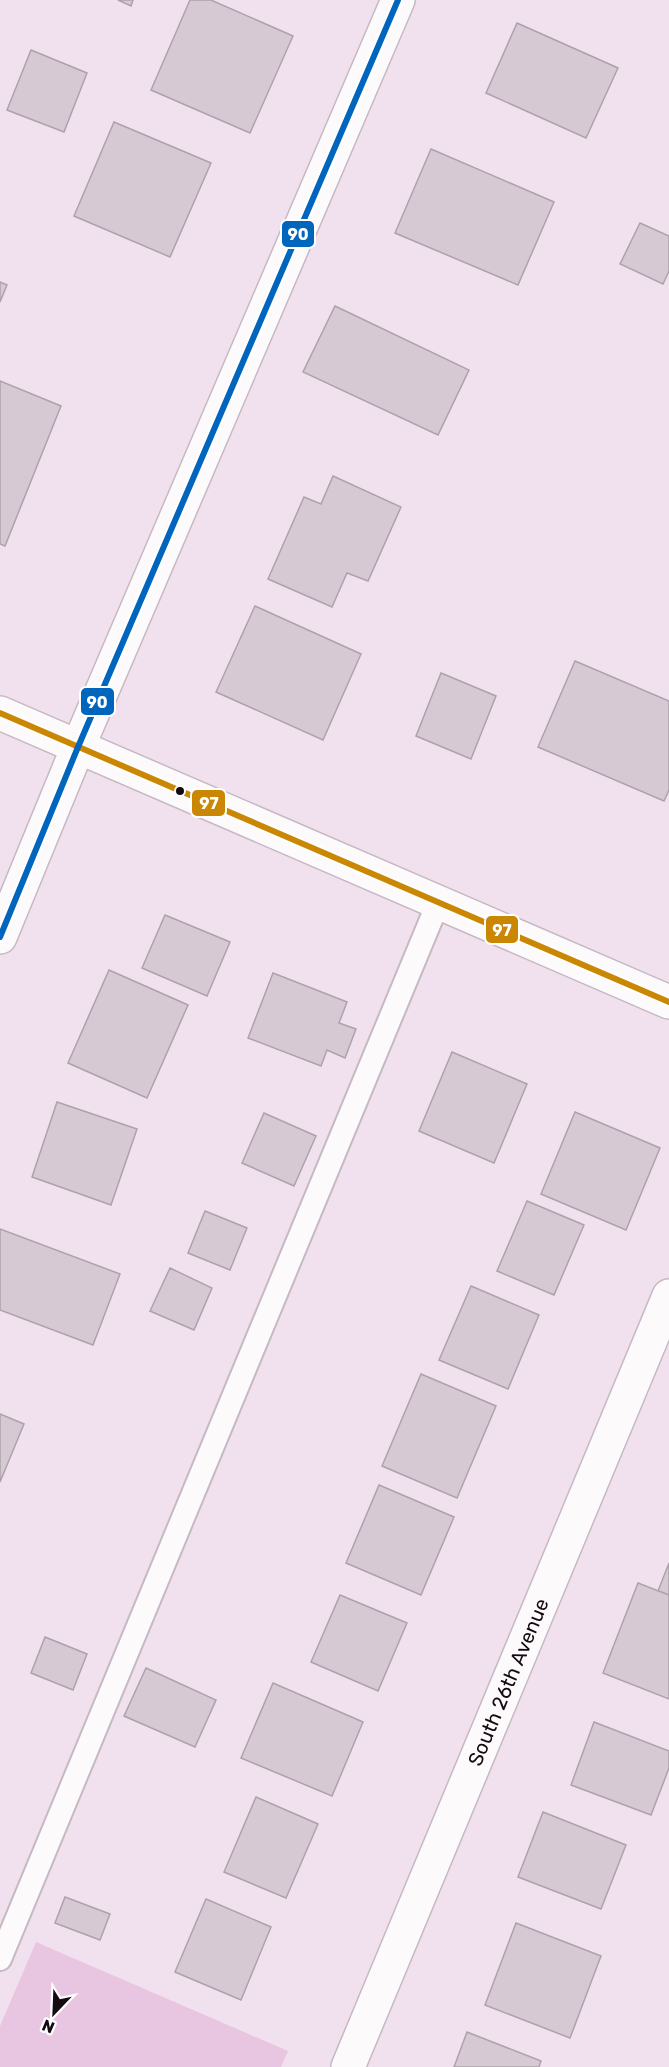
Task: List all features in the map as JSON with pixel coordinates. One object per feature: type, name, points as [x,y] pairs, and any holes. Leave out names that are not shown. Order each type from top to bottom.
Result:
[{"type":"street","points":[[0,937],[78,747],[398,0]]},
{"type":"street","points":[[0,713],[669,1002]]},
{"type":"street","name":"South 26th Avenue","points":[[348,2067],[669,1296]]},
{"type":"lane","points":[[0,1959],[438,903]]},
{"type":"shaded area","points":[[36,1942],[288,2051],[281,2067],[0,2067],[0,2026]]},
{"type":"building","points":[[118,0],[133,0],[131,6]]},
{"type":"building","points":[[190,0],[211,0],[293,36],[250,133],[151,90]]},
{"type":"building","points":[[517,23],[618,68],[586,138],[486,93]]},
{"type":"building","points":[[31,50],[87,73],[64,132],[7,110]]},
{"type":"building","points":[[114,122],[211,163],[170,257],[74,216]]},
{"type":"building","points":[[431,149],[554,202],[518,285],[395,233]]},
{"type":"building","points":[[640,223],[669,236],[669,271],[663,284],[620,264]]},
{"type":"building","points":[[0,282],[7,285],[0,302]]},
{"type":"building","points":[[335,306],[469,370],[438,435],[303,372]]},
{"type":"building","points":[[0,381],[61,406],[5,546],[0,544]]},
{"type":"building","points":[[333,476],[401,507],[368,581],[347,573],[332,607],[268,579],[304,497],[321,504]]},
{"type":"building","points":[[255,606],[361,654],[323,740],[216,692]]},
{"type":"building","points":[[575,661],[669,701],[669,790],[664,801],[538,747]]},
{"type":"building","points":[[441,673],[496,696],[471,759],[416,736]]},
{"type":"building","points":[[165,915],[230,942],[207,996],[142,968]]},
{"type":"building","points":[[109,970],[188,1005],[147,1098],[68,1063]]},
{"type":"building","points":[[273,973],[347,1002],[339,1023],[356,1029],[345,1058],[327,1050],[321,1066],[248,1038]]},
{"type":"building","points":[[452,1052],[527,1084],[494,1163],[419,1131]]},
{"type":"building","points":[[57,1102],[137,1129],[111,1205],[32,1177]]},
{"type":"building","points":[[575,1112],[660,1148],[626,1230],[541,1194]]},
{"type":"building","points":[[264,1113],[316,1136],[294,1186],[242,1163]]},
{"type":"building","points":[[527,1201],[584,1225],[554,1295],[497,1271]]},
{"type":"building","points":[[205,1211],[247,1228],[230,1270],[188,1253]]},
{"type":"building","points":[[0,1229],[120,1274],[93,1345],[0,1310]]},
{"type":"building","points":[[170,1268],[212,1288],[194,1330],[150,1311]]},
{"type":"building","points":[[471,1286],[539,1315],[508,1389],[439,1360]]},
{"type":"building","points":[[421,1374],[496,1406],[457,1498],[382,1466]]},
{"type":"building","points":[[0,1414],[24,1424],[0,1482]]},
{"type":"building","points":[[379,1485],[454,1517],[421,1595],[346,1563]]},
{"type":"building","points":[[669,1563],[669,1595],[658,1591]]},
{"type":"building","points":[[638,1583],[669,1595],[669,1699],[603,1673]]},
{"type":"building","points":[[340,1595],[407,1623],[378,1691],[311,1662]]},
{"type":"building","points":[[45,1637],[87,1654],[73,1690],[31,1673]]},
{"type":"building","points":[[146,1668],[216,1700],[195,1747],[124,1716]]},
{"type":"building","points":[[273,1683],[363,1722],[332,1796],[241,1758]]},
{"type":"building","points":[[594,1722],[669,1751],[669,1768],[651,1815],[571,1785]]},
{"type":"building","points":[[256,1797],[318,1824],[286,1898],[224,1872]]},
{"type":"building","points":[[543,1812],[626,1845],[601,1909],[518,1877]]},
{"type":"building","points":[[65,1897],[110,1914],[100,1940],[55,1923]]},
{"type":"building","points":[[206,1899],[271,1927],[241,2000],[175,1972]]},
{"type":"building","points":[[516,1923],[601,1956],[570,2038],[485,2005]]},
{"type":"building","points":[[467,2032],[541,2061],[539,2067],[454,2067]]},
{"type":"transit line","name":"90","points":[[0,937],[78,747],[398,0]]},
{"type":"transit line","name":"97","points":[[0,713],[669,1002]]}]
